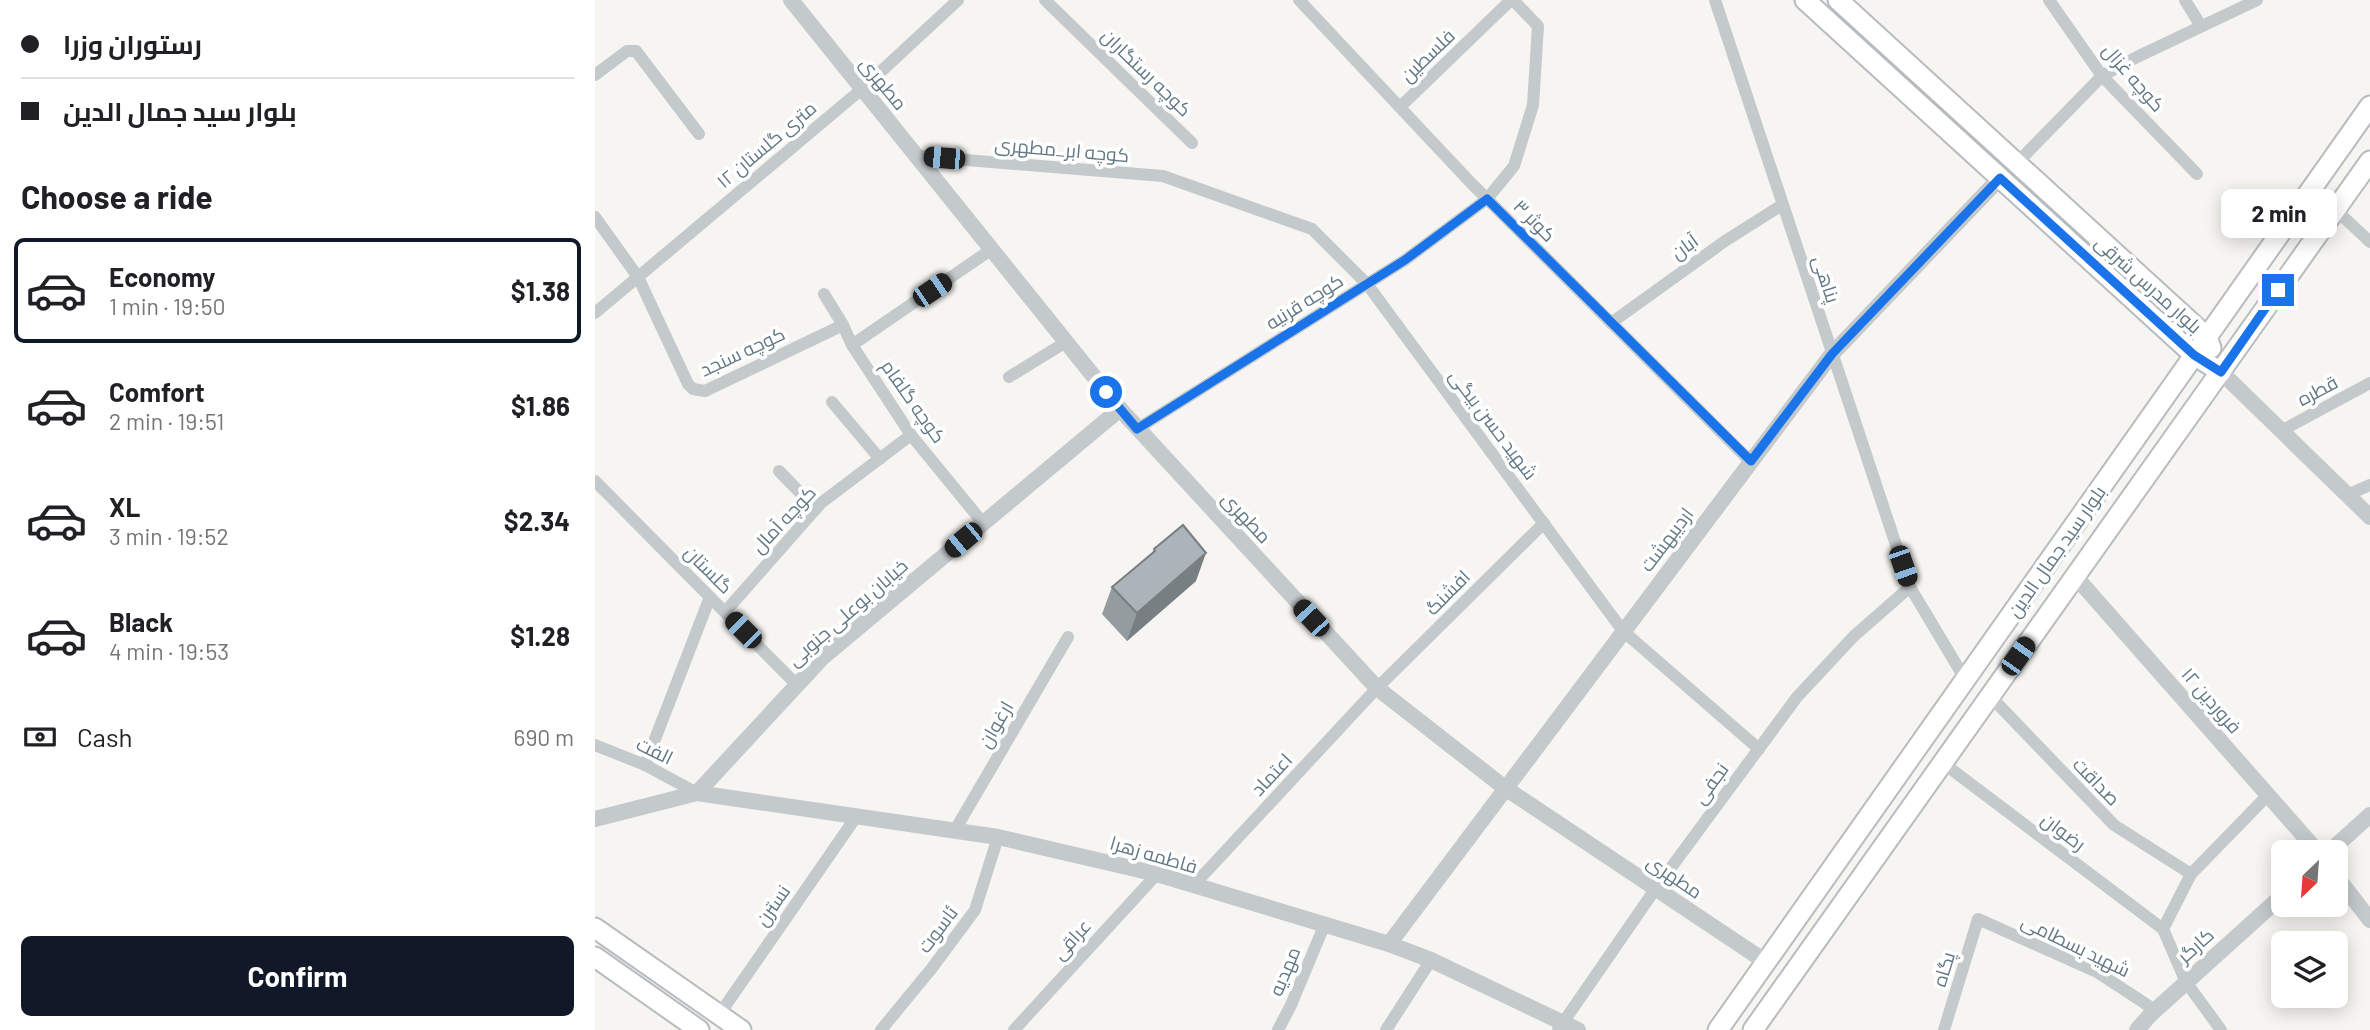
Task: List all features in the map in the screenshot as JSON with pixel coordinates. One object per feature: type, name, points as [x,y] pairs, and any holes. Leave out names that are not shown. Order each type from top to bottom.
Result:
[{"type":"main road","name":"بلوار مدرس شرقی","points":[[1805,0],[2194,355],[2221,372]]},
{"type":"main road","name":"بلوار مدرس شرقی","points":[[1838,0],[2207,337],[2221,372]]},
{"type":"main road","name":"بلوار سید جمال الدین","points":[[1718,1030],[2370,106]]},
{"type":"main road","name":"بلوار سید جمال الدین","points":[[1752,1030],[2370,161]]},
{"type":"main road","points":[[2000,178],[2017,163]]},
{"type":"main road","points":[[1871,812],[1895,830]]},
{"type":"main road","points":[[595,928],[741,1030]]},
{"type":"main road","points":[[595,957],[698,1030]]},
{"type":"street","name":"مطهری","points":[[791,0],[1137,429],[1377,688],[1506,788],[1766,962]]},
{"type":"street","name":"۱۲ متری گلستان","points":[[595,313],[862,89],[958,0]]},
{"type":"street","name":"کوچه رستگاران","points":[[1045,0],[1192,143]]},
{"type":"street","name":"کوثر ۳","points":[[1299,0],[1487,199],[1751,461]]},
{"type":"street","name":"فلسطین","points":[[1400,107],[1512,0]]},
{"type":"street","name":"کوچه قرنیه","points":[[1137,429],[1405,260],[1487,199],[1514,166],[1533,105],[1538,26],[1512,0]]},
{"type":"street","name":"پناهی","points":[[1715,0],[1910,587],[1965,679]]},
{"type":"street","name":"کوچه غزال","points":[[2049,0],[2102,76],[2197,174]]},
{"type":"street","points":[[2185,0],[2201,26]]},
{"type":"street","points":[[2017,163],[2102,76],[2257,0]]},
{"type":"street","points":[[595,75],[627,51],[636,51],[699,134]]},
{"type":"street","name":"کوچه ابر_مطهری","points":[[917,156],[1163,176]]},
{"type":"street","name":"شهید حسن بیگی","points":[[1163,176],[1312,229],[1367,284],[1623,631],[1759,749]]},
{"type":"street","name":"اردیبهشت","points":[[1389,944],[1832,354],[2000,178]]},
{"type":"street","name":"آبان","points":[[1611,323],[1725,241],[1782,205]]},
{"type":"street","points":[[2336,210],[2370,242]]},
{"type":"street","points":[[595,217],[638,277]]},
{"type":"street","points":[[852,345],[992,249]]},
{"type":"street","name":"کوچه سنجد","points":[[638,277],[688,384],[698,391],[705,391],[843,325]]},
{"type":"street","name":"کوچه گلفام","points":[[824,294],[852,345],[911,435],[983,523]]},
{"type":"street","points":[[1009,377],[1066,342]]},
{"type":"street","points":[[2221,372],[2370,517]]},
{"type":"street","name":"قطره","points":[[2281,431],[2370,383]]},
{"type":"street","points":[[832,402],[880,459]]},
{"type":"street","name":"خیابان بوعلی جنوبی","points":[[697,793],[823,657],[1120,409]]},
{"type":"street","name":"کوچه آمال","points":[[725,612],[816,509],[911,435]]},
{"type":"street","points":[[779,471],[816,509]]},
{"type":"street","name":"گلستان","points":[[595,481],[796,684]]},
{"type":"street","points":[[2347,495],[2370,485]]},
{"type":"street","name":"افشنگ","points":[[1377,688],[1543,523]]},
{"type":"street","name":"۱۲ فروردین","points":[[2075,576],[2307,840]]},
{"type":"street","name":"نجفی","points":[[1567,1027],[1656,888],[1797,697],[1854,636],[1910,587]]},
{"type":"street","points":[[645,765],[710,597]]},
{"type":"street","name":"ارغوان","points":[[955,830],[1068,637]]},
{"type":"street","name":"اعتماد","points":[[1192,886],[1377,688]]},
{"type":"street","name":"صداقت","points":[[1990,696],[2114,825],[2192,874]]},
{"type":"street","name":"الفت","points":[[595,745],[645,765],[697,793]]},
{"type":"street","name":"رضوان","points":[[1943,763],[2163,929]]},
{"type":"street","points":[[595,819],[697,793]]},
{"type":"street","name":"فاطمه زهرا","points":[[697,793],[998,837],[1157,874],[1389,944],[1430,960],[1567,1027]]},
{"type":"street","points":[[2221,1030],[2186,982],[2163,929],[2192,874],[2268,795]]},
{"type":"street","points":[[2343,840],[2370,816]]},
{"type":"street","name":"نسترن","points":[[719,1015],[856,817]]},
{"type":"street","name":"ئاسوت","points":[[881,1030],[975,910],[998,837]]},
{"type":"street","name":"عراقی","points":[[1014,1030],[1157,874]]},
{"type":"street","points":[[2349,893],[2370,920]]},
{"type":"street","name":"کارگر","points":[[2137,1030],[2155,1010],[2271,906]]},
{"type":"street","name":"شهید بسطامی","points":[[1978,919],[2097,972],[2155,1010]]},
{"type":"street","name":"پگاه","points":[[1944,1030],[1978,919]]},
{"type":"street","name":"مهدیه","points":[[1278,1030],[1324,926]]},
{"type":"street","points":[[1386,1030],[1430,960]]},
{"type":"building","points":[[1183,525],[1206,553],[1137,613],[1112,587]]},
{"type":"route","points":[[1106,392],[1137,429],[1405,260],[1487,199],[1751,461],[1832,354],[2000,178],[2194,355],[2221,372],[2278,290]]}]
